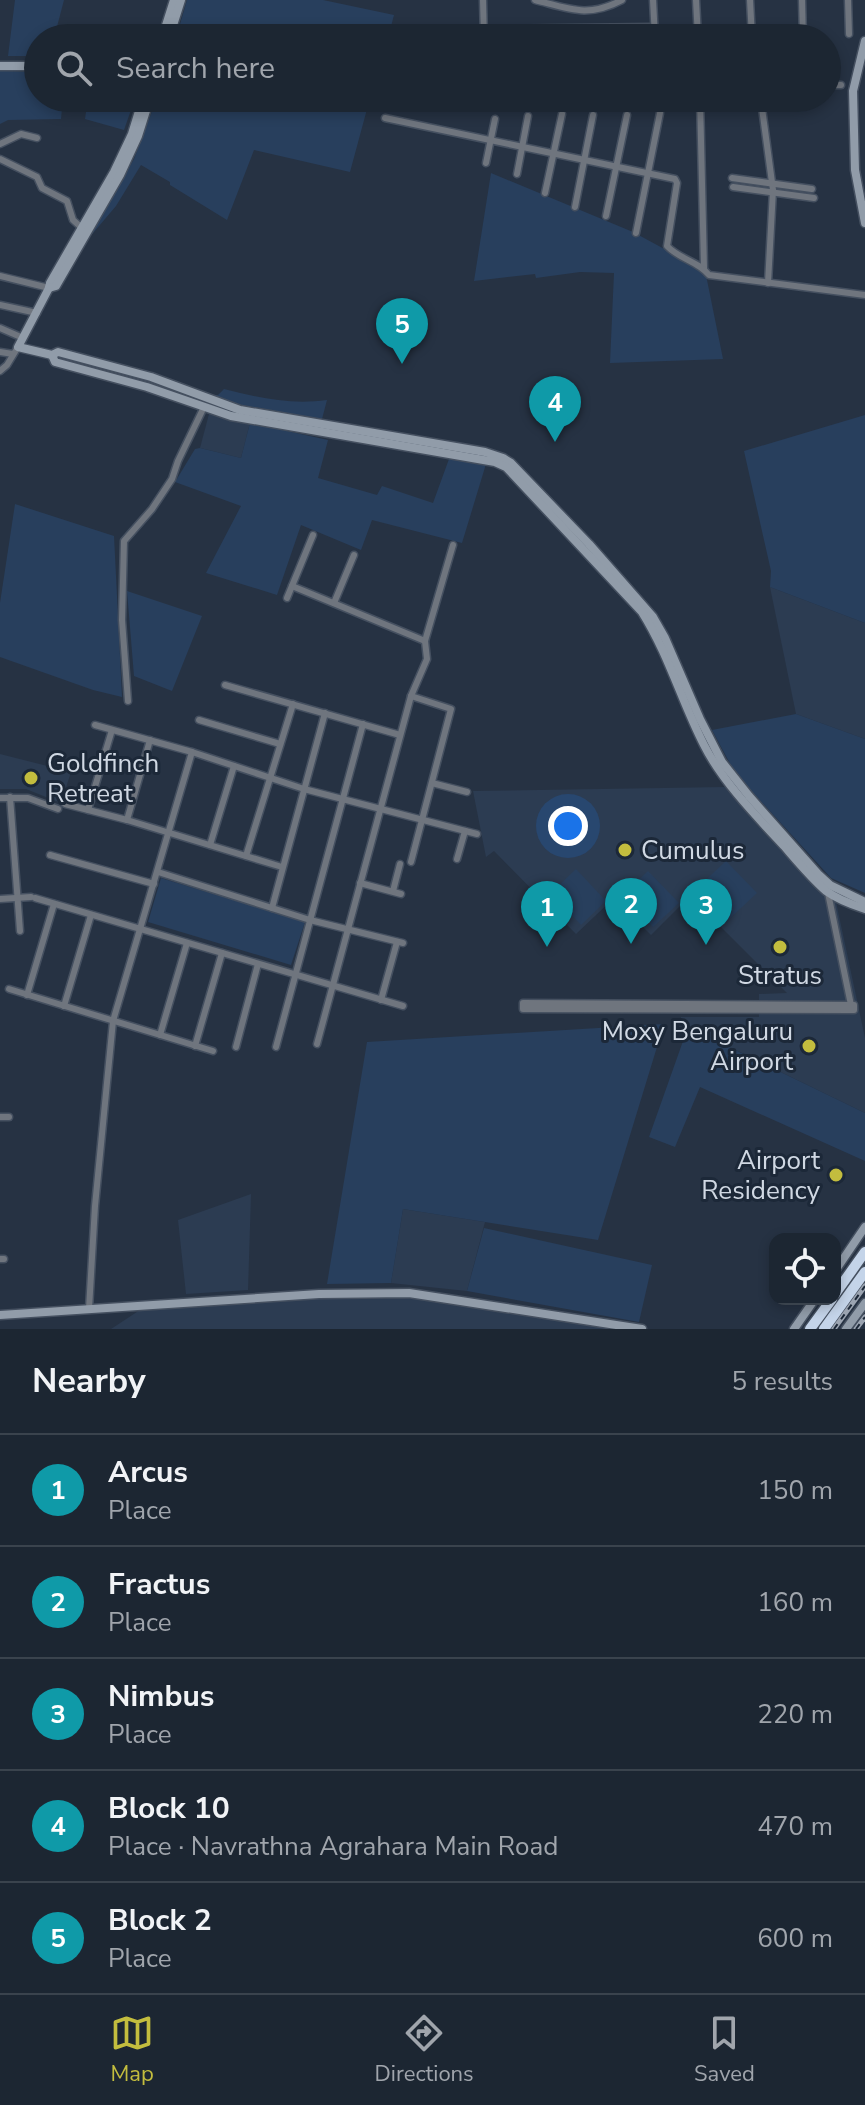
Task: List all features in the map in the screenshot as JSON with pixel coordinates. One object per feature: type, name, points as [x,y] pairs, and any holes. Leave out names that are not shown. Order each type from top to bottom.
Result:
[{"type":"highway","points":[[841,1286],[865,1252]]},
{"type":"highway","points":[[824,1329],[865,1272]]},
{"type":"highway","points":[[810,1329],[827,1305]]},
{"type":"street","points":[[166,24],[174,0]]},
{"type":"street","points":[[173,24],[181,0]]},
{"type":"street","points":[[483,0],[484,24]]},
{"type":"street","points":[[535,0],[580,11],[594,11],[622,0]]},
{"type":"street","points":[[653,0],[654,24]]},
{"type":"street","points":[[696,0],[697,24]]},
{"type":"street","points":[[750,0],[751,24]]},
{"type":"street","points":[[802,0],[803,24]]},
{"type":"street","points":[[848,0],[849,34]]},
{"type":"street","points":[[865,41],[853,91],[855,170],[865,223]]},
{"type":"street","points":[[0,66],[24,66]]},
{"type":"street","points":[[853,91],[865,91]]},
{"type":"street","points":[[0,371],[23,338],[50,283],[114,172],[141,112]]},
{"type":"street","points":[[0,276],[49,288],[56,286],[113,189],[138,136],[143,112]]},
{"type":"street","points":[[700,112],[704,268]]},
{"type":"street","points":[[763,112],[772,183],[768,283]]},
{"type":"street","points":[[636,233],[660,113]]},
{"type":"street","points":[[545,193],[562,114]]},
{"type":"street","points":[[575,207],[593,115]]},
{"type":"street","points":[[606,216],[627,115]]},
{"type":"street","points":[[517,174],[528,116]]},
{"type":"street","points":[[385,118],[676,180],[667,246],[684,259],[704,268],[709,275],[865,295]]},
{"type":"street","points":[[486,163],[495,119]]},
{"type":"street","points":[[0,144],[21,134],[37,138]]},
{"type":"street","points":[[0,159],[37,177],[41,188],[67,201],[74,221],[82,228]]},
{"type":"street","points":[[732,178],[812,189]]},
{"type":"street","points":[[733,187],[814,198]]},
{"type":"street","points":[[0,305],[37,313]]},
{"type":"street","points":[[0,328],[23,338]]},
{"type":"street","points":[[0,352],[16,350],[52,355],[58,352],[151,377],[240,410],[485,452],[503,458],[525,476],[642,612],[656,635],[705,749],[735,791],[828,893],[853,1007],[523,1006]]},
{"type":"street","points":[[52,355],[55,362],[147,387],[231,416],[495,462],[506,467],[602,563]]},
{"type":"street","points":[[147,387],[151,377]]},
{"type":"street","points":[[128,701],[122,620],[124,541],[152,509],[172,479],[204,407]]},
{"type":"street","points":[[287,598],[313,535]]},
{"type":"street","points":[[317,1044],[411,696],[427,659],[425,641],[453,545]]},
{"type":"street","points":[[334,603],[354,555]]},
{"type":"street","points":[[292,586],[425,641]]},
{"type":"street","points":[[225,685],[400,735]]},
{"type":"street","points":[[411,696],[451,709],[411,862]]},
{"type":"street","points":[[246,856],[293,704]]},
{"type":"street","points":[[272,908],[325,713]]},
{"type":"street","points":[[199,720],[280,744]]},
{"type":"street","points":[[276,1047],[363,724]]},
{"type":"street","points":[[95,725],[192,752],[304,789],[477,834]]},
{"type":"street","points":[[88,810],[112,730]]},
{"type":"street","points":[[127,820],[150,740]]},
{"type":"street","points":[[89,1309],[95,1206],[113,1021],[192,752]]},
{"type":"street","points":[[210,845],[234,766]]},
{"type":"street","points":[[432,783],[467,792]]},
{"type":"street","points":[[10,797],[20,931]]},
{"type":"street","points":[[0,798],[28,798],[58,809]]},
{"type":"street","points":[[65,804],[282,867]]},
{"type":"street","points":[[457,859],[465,831]]},
{"type":"street","points":[[50,855],[154,884]]},
{"type":"street","points":[[393,891],[400,864]]},
{"type":"street","points":[[809,869],[830,885],[865,902]]},
{"type":"street","points":[[158,872],[310,920],[400,943],[381,1000]]},
{"type":"street","points":[[360,883],[401,894]]},
{"type":"street","points":[[828,893],[865,909]]},
{"type":"street","points":[[0,899],[33,897],[403,1006]]},
{"type":"street","points":[[27,995],[54,904]]},
{"type":"street","points":[[64,1006],[91,915]]},
{"type":"street","points":[[160,1035],[187,943]]},
{"type":"street","points":[[195,1046],[222,953]]},
{"type":"street","points":[[236,1047],[258,964]]},
{"type":"street","points":[[9,989],[213,1051]]},
{"type":"street","points":[[0,1117],[9,1117]]},
{"type":"street","points":[[841,1262],[865,1227]]},
{"type":"street","points":[[0,1315],[319,1294],[409,1293],[642,1329]]},
{"type":"street","points":[[846,1329],[865,1303]]},
{"type":"street","points":[[794,1329],[811,1305]]},
{"type":"shaded area","points":[[15,0],[64,0],[58,24],[24,24],[24,56],[8,56]]},
{"type":"shaded area","points":[[187,0],[323,0],[394,15],[392,24],[180,24]]},
{"type":"shaded area","points":[[0,71],[24,72],[24,112],[62,112],[61,119],[8,120],[0,124]]},
{"type":"shaded area","points":[[86,112],[130,112],[124,130],[85,119]]},
{"type":"shaded area","points":[[152,112],[366,112],[350,172],[254,150],[227,220],[141,165],[116,206],[88,239],[134,159]]},
{"type":"shaded area","points":[[491,173],[633,232],[703,270],[723,359],[610,363],[614,273],[580,272],[536,278],[535,274],[474,281]]},
{"type":"shaded area","points":[[224,389],[275,400],[327,400],[322,419],[242,405],[211,395],[218,395]]},
{"type":"shaded area","points":[[209,414],[250,423],[241,458],[200,448]]},
{"type":"shaded area","points":[[865,415],[865,623],[770,587],[771,571],[744,451]]},
{"type":"shaded area","points":[[250,423],[328,440],[318,478],[377,495],[382,486],[433,503],[449,459],[486,464],[462,543],[372,520],[361,550],[301,525],[277,595],[206,573],[241,506],[175,482],[195,449],[241,458]]},
{"type":"shaded area","points":[[15,504],[114,536],[122,697],[0,657],[0,603]]},
{"type":"shaded area","points":[[770,587],[865,623],[865,739],[796,714]]},
{"type":"shaded area","points":[[127,591],[202,616],[172,691],[134,676]]},
{"type":"shaded area","points":[[796,714],[865,739],[865,893],[831,878],[735,773],[712,730]]},
{"type":"shaded area","points":[[0,754],[71,772],[61,803],[26,789],[0,789]]},
{"type":"shaded area","points":[[725,787],[818,889],[836,902],[865,1038],[865,1113],[680,1023],[681,1017],[759,1017],[759,994],[787,993],[690,896],[651,935],[614,898],[576,934],[494,851],[486,857],[473,791]]},
{"type":"shaded area","points":[[726,861],[757,893],[726,922],[696,889]]},
{"type":"shaded area","points":[[576,869],[606,901],[581,925],[551,893]]},
{"type":"shaded area","points":[[648,871],[679,903],[653,927],[623,895]]},
{"type":"shaded area","points":[[161,878],[305,922],[291,965],[148,922]]},
{"type":"shaded area","points":[[664,1024],[598,1240],[403,1209],[391,1283],[327,1284],[367,1042]]},
{"type":"shaded area","points":[[688,1027],[865,1113],[865,1161],[700,1087],[675,1147],[649,1137]]},
{"type":"shaded area","points":[[251,1194],[248,1290],[186,1294],[178,1220]]},
{"type":"shaded area","points":[[403,1209],[485,1222],[467,1291],[391,1283]]},
{"type":"shaded area","points":[[484,1228],[652,1265],[639,1322],[467,1291]]},
{"type":"shaded area","points":[[385,1296],[465,1304],[615,1329],[111,1329],[143,1308]]},
{"type":"railway","points":[[834,1329],[865,1286]]},
{"type":"railway","points":[[856,1329],[865,1317]]},
{"type":"place","name":"Block 2","points":[[402,364]]},
{"type":"place","name":"Block 10","points":[[555,442]]},
{"type":"place","name":"Goldfinch Retreat","points":[[31,778]]},
{"type":"place","name":"Cumulus","points":[[625,850]]},
{"type":"place","name":"Fractus","points":[[631,944]]},
{"type":"place","name":"Nimbus","points":[[706,945]]},
{"type":"place","name":"Arcus","points":[[547,947]]},
{"type":"place","name":"Stratus","points":[[780,947]]},
{"type":"place","name":"Moxy Bengaluru Airport","points":[[809,1046]]},
{"type":"place","name":"Airport Residency","points":[[836,1175]]}]
